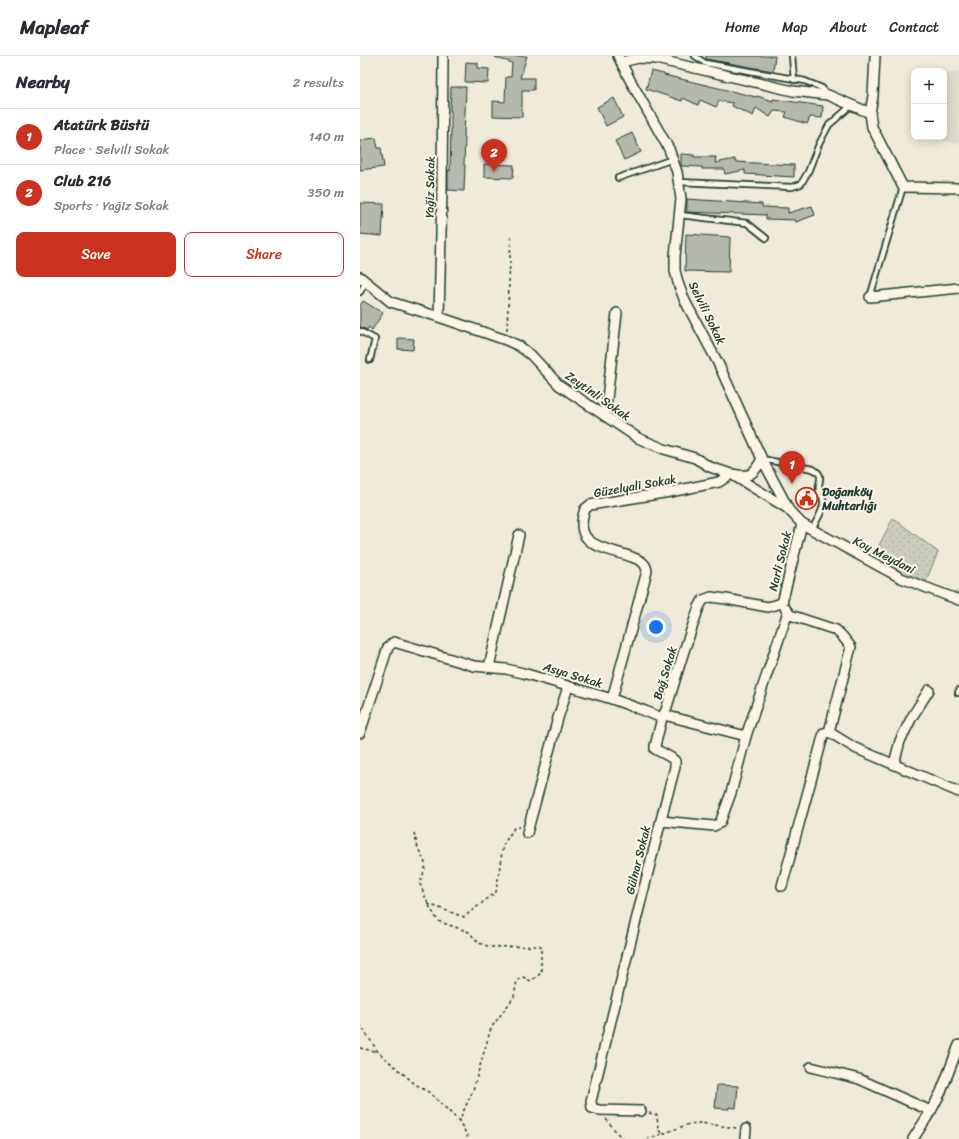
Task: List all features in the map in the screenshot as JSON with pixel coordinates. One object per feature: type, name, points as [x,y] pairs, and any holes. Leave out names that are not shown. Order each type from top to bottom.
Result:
[{"type":"street","name":"Yağiz Sokak","points":[[439,317],[443,56]]},
{"type":"street","points":[[875,56],[873,96],[870,113],[872,126],[902,187],[959,188]]},
{"type":"street","points":[[620,59],[656,59],[792,91],[828,95],[870,113]]},
{"type":"street","name":"Selvili Sokak","points":[[620,59],[630,80],[670,149],[679,182],[682,199],[675,256],[675,271],[679,286],[685,301],[718,363],[762,459],[788,508]]},
{"type":"street","name":"Zeytinli Sokak","points":[[363,280],[391,302],[506,340],[519,346],[531,355],[559,385],[638,438],[695,458],[710,467],[731,474],[788,508],[802,524]]},
{"type":"street","points":[[870,298],[959,288]]},
{"type":"street","points":[[605,416],[617,313]]},
{"type":"street","points":[[731,474],[746,476],[756,471],[762,459]]},
{"type":"street","name":"Güzelyali Sokak","points":[[612,700],[648,571],[641,561],[624,554],[602,548],[593,544],[585,537],[581,524],[585,509],[590,505],[670,492],[719,482],[731,474]]},
{"type":"street","name":"Koy Meydani","points":[[802,524],[901,578],[959,600]]},
{"type":"street","name":"Narli Sokak","points":[[782,603],[802,524]]},
{"type":"street","points":[[490,667],[519,535]]},
{"type":"street","name":"Bağ Sokak","points":[[661,821],[675,767],[674,761],[670,757],[655,749],[655,746],[698,606],[703,600],[711,597],[726,598],[768,607],[782,603]]},
{"type":"street","points":[[782,603],[790,615],[836,630],[851,647],[829,732]]},
{"type":"street","name":"Gülnar Sokak","points":[[599,1110],[592,1108],[590,1101],[661,821],[714,826],[720,823],[731,793],[746,736],[788,612]]},
{"type":"street","name":"Asya Sokak","points":[[360,733],[388,647],[394,642],[474,666],[506,669],[524,673],[663,717],[746,736]]},
{"type":"street","points":[[528,829],[558,718],[568,687]]},
{"type":"street","points":[[894,764],[900,741],[912,717],[929,690]]},
{"type":"street","points":[[829,732],[855,748],[959,792]]},
{"type":"street","points":[[782,886],[824,733],[829,732]]},
{"type":"street","points":[[912,1139],[932,1112],[959,1045]]},
{"type":"street","points":[[811,1067],[860,1079],[932,1112]]},
{"type":"street","points":[[599,1110],[641,1111]]},
{"type":"street","points":[[745,1139],[746,1129]]},
{"type":"lane","points":[[695,56],[705,63],[805,81],[822,88],[828,95]]},
{"type":"lane","points":[[792,56],[794,80]]},
{"type":"lane","points":[[679,182],[792,187],[801,184],[808,172],[818,144],[829,126],[852,104]]},
{"type":"lane","points":[[618,178],[673,159]]},
{"type":"lane","points":[[870,298],[902,187]]},
{"type":"lane","points":[[680,215],[747,223],[766,238]]},
{"type":"lane","points":[[360,292],[363,280]]},
{"type":"lane","points":[[360,331],[375,339],[370,360]]},
{"type":"lane","points":[[762,459],[813,469],[820,475],[821,480],[819,491],[824,503],[819,517],[812,529]]},
{"type":"path","points":[[506,340],[512,236]]},
{"type":"path","points":[[428,904],[464,917],[496,892],[503,845],[514,828],[528,829]]},
{"type":"path","points":[[414,833],[418,848],[426,865],[420,884],[428,904],[438,921],[469,932],[479,942],[490,947],[540,946],[541,973],[531,981],[523,977],[517,980],[514,997],[491,1028],[473,1090],[459,1121]]},
{"type":"path","points":[[360,1024],[378,1052],[415,1084],[430,1093],[459,1121],[467,1135],[467,1139]]},
{"type":"path","points":[[360,1048],[378,1052]]},
{"type":"path","points":[[599,1110],[623,1139]]},
{"type":"path","points":[[641,1111],[657,1115],[658,1129],[662,1134]]},
{"type":"path","points":[[647,1139],[689,1124],[700,1123],[746,1129]]},
{"type":"shaded area","points":[[959,71],[959,144],[934,140],[947,140],[947,73]]},
{"type":"shaded area","points":[[893,518],[938,552],[926,581],[921,584],[872,559]]},
{"type":"building","points":[[495,56],[527,56],[520,78],[534,78],[534,90],[522,90],[522,117],[493,116],[493,101],[505,102],[506,77],[511,77],[512,63]]},
{"type":"building","points":[[706,56],[775,56],[773,71],[706,59]]},
{"type":"building","points":[[466,62],[478,63],[478,68],[489,69],[488,83],[465,82]]},
{"type":"building","points":[[651,71],[773,101],[773,99],[823,106],[822,118],[810,117],[807,124],[785,117],[787,112],[774,111],[770,117],[756,108],[753,116],[732,106],[733,103],[719,101],[716,107],[700,100],[698,105],[683,98],[682,101],[646,89]]},
{"type":"building","points":[[451,87],[466,87],[464,191],[448,190],[448,170],[450,171]]},
{"type":"building","points":[[614,98],[623,117],[606,126],[597,107]]},
{"type":"building","points":[[632,133],[641,152],[624,160],[615,141]]},
{"type":"building","points":[[376,138],[378,148],[381,148],[384,167],[360,170],[360,140]]},
{"type":"building","points":[[681,154],[694,155],[694,157],[716,157],[715,163],[735,159],[735,162],[794,165],[794,177],[745,174],[745,170],[725,174],[724,169],[702,169],[702,167],[681,166]]},
{"type":"building","points":[[484,164],[514,165],[513,178],[484,177]]},
{"type":"building","points":[[687,199],[762,204],[762,207],[788,208],[788,213],[812,206],[815,215],[796,222],[795,220],[766,219],[766,215],[687,212]]},
{"type":"building","points":[[360,203],[384,204],[382,236],[360,234]]},
{"type":"building","points":[[686,234],[730,237],[729,272],[685,271]]},
{"type":"building","points":[[363,301],[383,313],[372,330],[369,327],[367,330],[360,327],[360,306]]},
{"type":"building","points":[[398,338],[414,339],[413,350],[398,349]]},
{"type":"building","points":[[717,1085],[738,1086],[736,1108],[715,1108]]},
{"type":"place","name":"Club 216","points":[[494,172]]},
{"type":"place","name":"Atatürk Büstü","points":[[792,484]]},
{"type":"place","name":"Doğanköy Muhtarlığı","points":[[806,499]]}]
